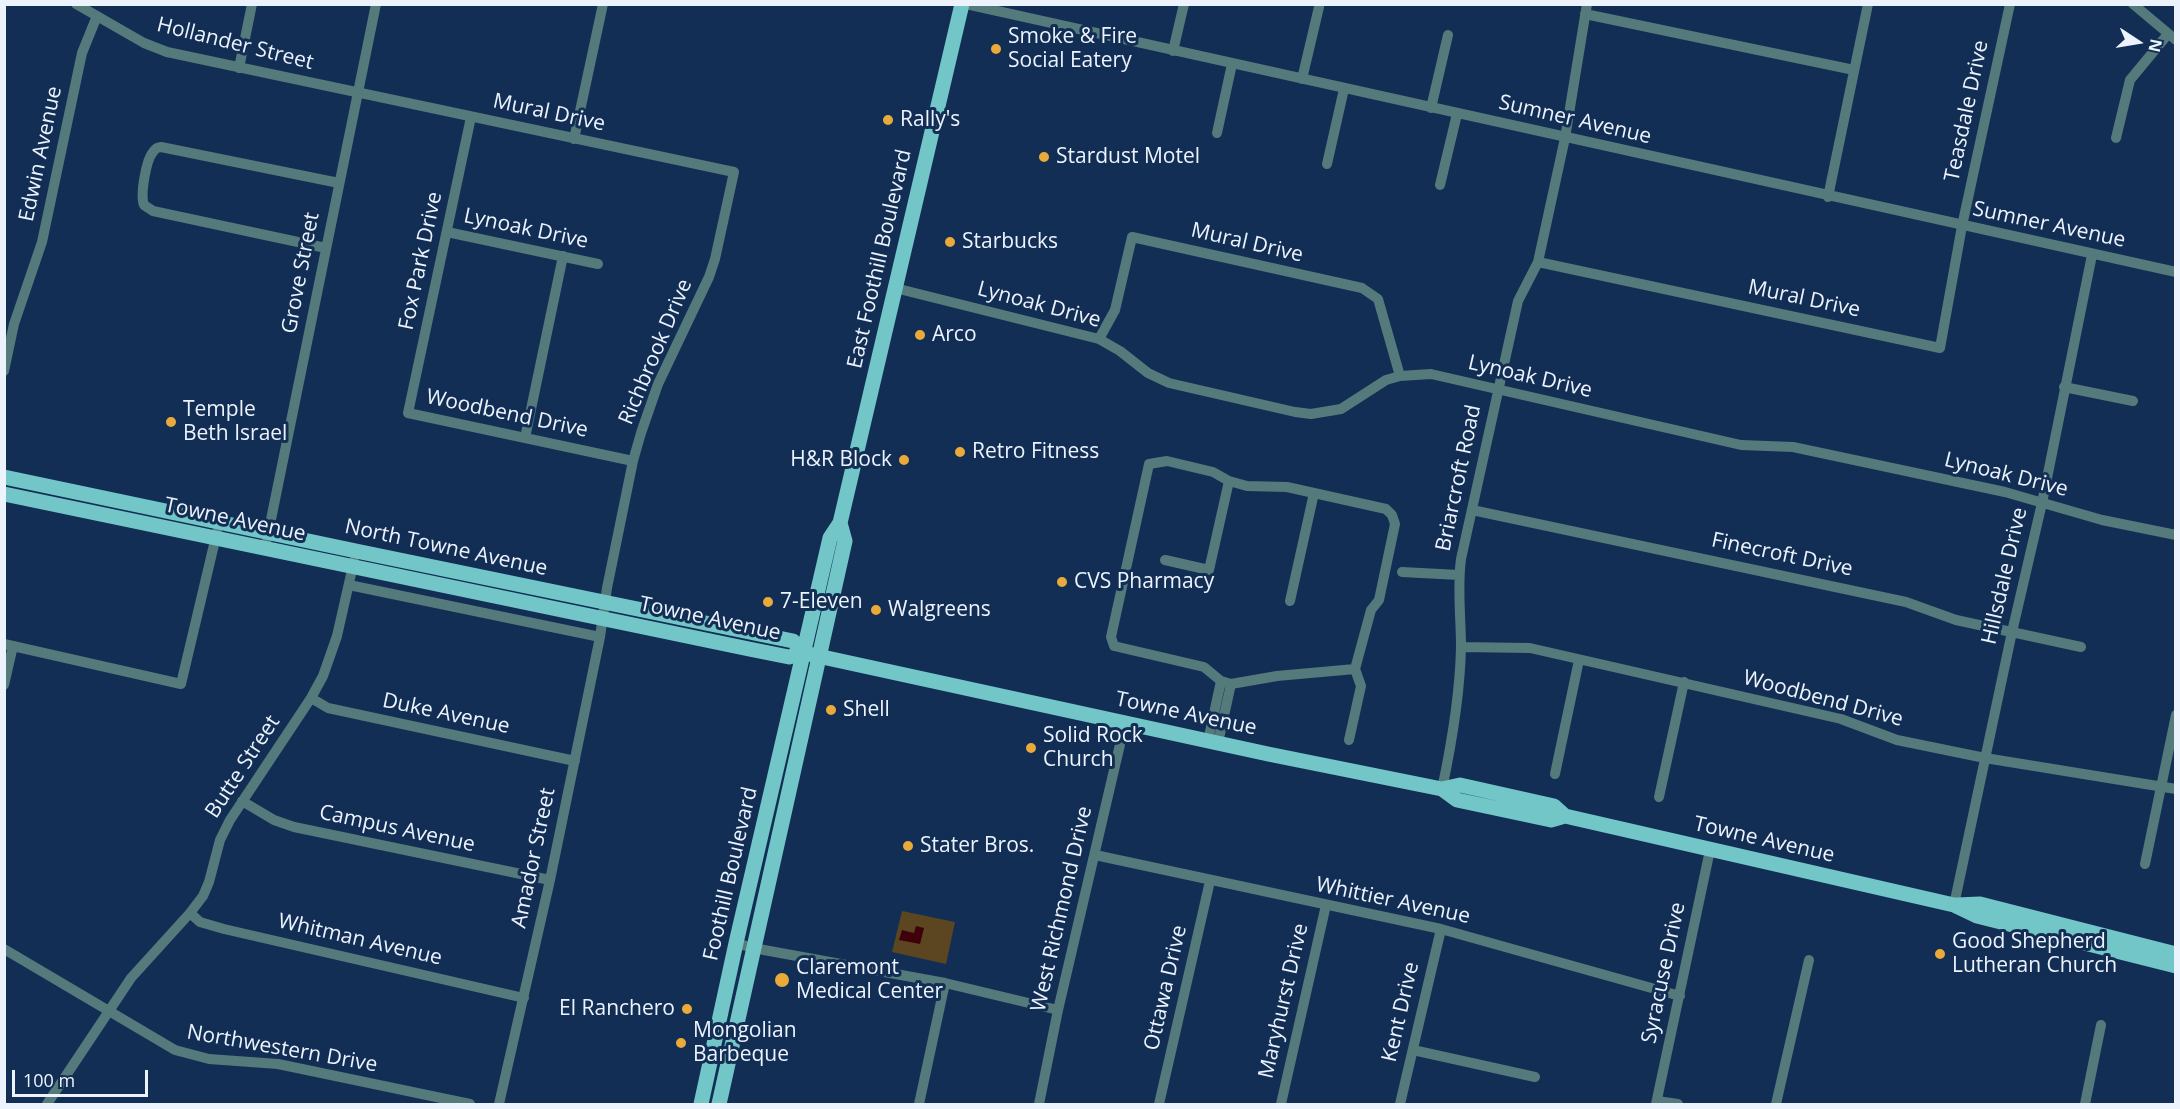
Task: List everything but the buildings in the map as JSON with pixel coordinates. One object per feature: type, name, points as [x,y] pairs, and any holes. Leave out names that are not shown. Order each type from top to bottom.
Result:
[{"type":"main road","name":"East Foothill Boulevard","points":[[812,655],[845,541],[840,523],[964,4]]},
{"type":"main road","name":"North Towne Avenue","points":[[4,477],[217,530],[269,533],[793,641],[812,655]]},
{"type":"main road","name":"Towne Avenue","points":[[4,494],[217,530],[266,549],[789,657],[812,655],[1442,789],[1457,800],[1551,820],[1565,816],[1954,905],[1977,916],[2026,922],[2175,954]]},
{"type":"main road","name":"Foothill Boulevard","points":[[701,1104],[736,943],[812,655]]},
{"type":"main road","name":"Foothill Boulevard","points":[[719,1104],[812,655]]},
{"type":"main road","name":"Towne Avenue","points":[[2026,922],[2175,966]]},
{"type":"street","name":"Hollander Street","points":[[76,4],[144,43],[167,52],[357,93]]},
{"type":"street","points":[[239,68],[252,4]]},
{"type":"street","name":"Grove Street","points":[[266,549],[376,4]]},
{"type":"street","points":[[574,139],[603,4]]},
{"type":"street","name":"Sumner Avenue","points":[[964,4],[2175,272]]},
{"type":"street","points":[[1173,51],[1184,4]]},
{"type":"street","points":[[1828,197],[1868,4]]},
{"type":"street","name":"Teasdale Drive","points":[[1962,226],[2010,4]]},
{"type":"street","points":[[2116,138],[2130,80],[2172,37],[2133,4]]},
{"type":"street","points":[[1302,79],[1319,7]]},
{"type":"street","points":[[1586,9],[1854,70]]},
{"type":"street","name":"Briarcroft Road","points":[[1442,789],[1457,715],[1461,647],[1459,575],[1518,301],[1538,262],[1565,138],[1586,9]]},
{"type":"street","name":"Edwin Avenue","points":[[4,371],[9,323],[42,242],[82,53],[97,16]]},
{"type":"street","points":[[1431,108],[1448,35]]},
{"type":"street","points":[[1217,133],[1232,64]]},
{"type":"street","points":[[1327,164],[1344,89]]},
{"type":"street","name":"Mural Drive","points":[[357,93],[734,172]]},
{"type":"street","points":[[1440,185],[1457,114]]},
{"type":"street","name":"Fox Park Drive","points":[[408,413],[471,117]]},
{"type":"street","points":[[326,248],[153,211],[144,205],[142,196],[149,159],[152,153],[161,147],[339,183]]},
{"type":"street","name":"Richbrook Drive","points":[[602,618],[633,461],[650,404],[709,277],[734,172]]},
{"type":"street","name":"Mural Drive","points":[[1538,262],[1940,348],[1962,226]]},
{"type":"street","name":"Lynoak Drive","points":[[447,232],[598,264]]},
{"type":"street","name":"Mural Drive","points":[[1099,339],[1115,310],[1132,237],[1362,288],[1378,299],[1400,375]]},
{"type":"street","name":"Hillsdale Drive","points":[[1954,905],[2042,503],[2092,255]]},
{"type":"street","points":[[525,438],[563,256]]},
{"type":"street","name":"Lynoak Drive","points":[[895,288],[1099,339],[1120,351],[1148,373],[1169,383],[1311,414],[1341,409],[1374,387],[1400,375],[1431,374],[1741,445],[1792,447],[2005,492],[2102,520],[2175,535]]},
{"type":"street","points":[[2064,387],[2133,401]]},
{"type":"street","name":"Woodbend Drive","points":[[408,413],[633,461]]},
{"type":"street","points":[[1349,740],[1361,686],[1355,669],[1371,610],[1379,600],[1395,524],[1392,515],[1386,509],[1287,487],[1247,486],[1229,481],[1213,472],[1167,461],[1149,464],[1111,637],[1114,646],[1204,667],[1226,682],[1355,669]]},
{"type":"street","points":[[1165,560],[1209,570],[1229,481]]},
{"type":"street","points":[[1290,601],[1314,493]]},
{"type":"street","name":"Finecroft Drive","points":[[1472,510],[1906,602],[1956,620],[2081,647]]},
{"type":"street","points":[[4,685],[9,645],[181,684],[217,530]]},
{"type":"street","name":"Butte Street","points":[[47,1104],[143,963],[190,914],[203,896],[220,840],[242,801],[311,698],[322,676],[337,636],[356,551]]},
{"type":"street","points":[[1402,572],[1459,575]]},
{"type":"street","points":[[349,585],[600,637]]},
{"type":"street","name":"Amador Street","points":[[499,1104],[550,880],[602,618]]},
{"type":"street","name":"Woodbend Drive","points":[[1461,647],[1530,648],[1841,719],[1897,740],[1985,758],[2175,789]]},
{"type":"street","points":[[1555,774],[1579,660]]},
{"type":"street","points":[[1214,742],[1226,682]]},
{"type":"street","points":[[1659,796],[1684,682]]},
{"type":"street","name":"Duke Avenue","points":[[311,698],[328,708],[575,761]]},
{"type":"street","points":[[2145,864],[2175,715]]},
{"type":"street","name":"West Richmond Drive","points":[[1039,1104],[1058,1010],[1125,723]]},
{"type":"street","name":"Campus Avenue","points":[[242,801],[274,820],[294,827],[550,880]]},
{"type":"street","name":"Syracuse Drive","points":[[1656,1102],[1710,850]]},
{"type":"street","name":"Whittier Avenue","points":[[1095,855],[1441,929],[1680,996]]},
{"type":"street","name":"Ottawa Drive","points":[[1159,1104],[1210,881]]},
{"type":"street","name":"Maryhurst Drive","points":[[1281,1104],[1326,905]]},
{"type":"street","name":"Whitman Avenue","points":[[190,914],[200,922],[224,929],[524,998]]},
{"type":"street","name":"Kent Drive","points":[[1400,1104],[1441,929]]},
{"type":"street","points":[[736,943],[945,983],[1058,1010]]},
{"type":"street","name":"Northwestern Drive","points":[[4,949],[167,1046],[192,1055],[209,1059],[278,1064],[438,1101],[470,1104]]},
{"type":"street","points":[[1776,1104],[1809,960]]},
{"type":"street","points":[[919,1104],[945,983]]},
{"type":"street","points":[[2085,1104],[2101,1025]]},
{"type":"street","points":[[1413,1050],[1535,1077]]},
{"type":"street","points":[[1656,1102],[1678,1104]]},
{"type":"shaded area","points":[[902,911],[955,922],[946,964],[892,952]]},
{"type":"shaded area","points":[[916,926],[924,928],[920,944],[899,940],[902,930],[914,933]]},
{"type":"place","name":"Smoke & Fire Social Eatery","points":[[996,49]]},
{"type":"place","name":"Rally's","points":[[888,120]]},
{"type":"place","name":"Stardust Motel","points":[[1044,157]]},
{"type":"place","name":"Starbucks","points":[[950,242]]},
{"type":"place","name":"Arco","points":[[920,335]]},
{"type":"place","name":"Temple Beth Israel","points":[[171,422]]},
{"type":"place","name":"Retro Fitness","points":[[960,452]]},
{"type":"place","name":"H&R Block","points":[[904,460]]},
{"type":"place","name":"CVS Pharmacy","points":[[1062,582]]},
{"type":"place","name":"7-Eleven","points":[[768,602]]},
{"type":"place","name":"Walgreens","points":[[876,610]]},
{"type":"place","name":"Shell","points":[[831,710]]},
{"type":"place","name":"Solid Rock Church","points":[[1031,748]]},
{"type":"place","name":"Stater Bros.","points":[[908,846]]},
{"type":"place","name":"Good Shepherd Lutheran Church","points":[[1940,954]]},
{"type":"place","name":"Claremont Medical Center","points":[[782,980]]},
{"type":"place","name":"El Ranchero","points":[[687,1009]]},
{"type":"place","name":"Mongolian Barbeque","points":[[681,1043]]}]
